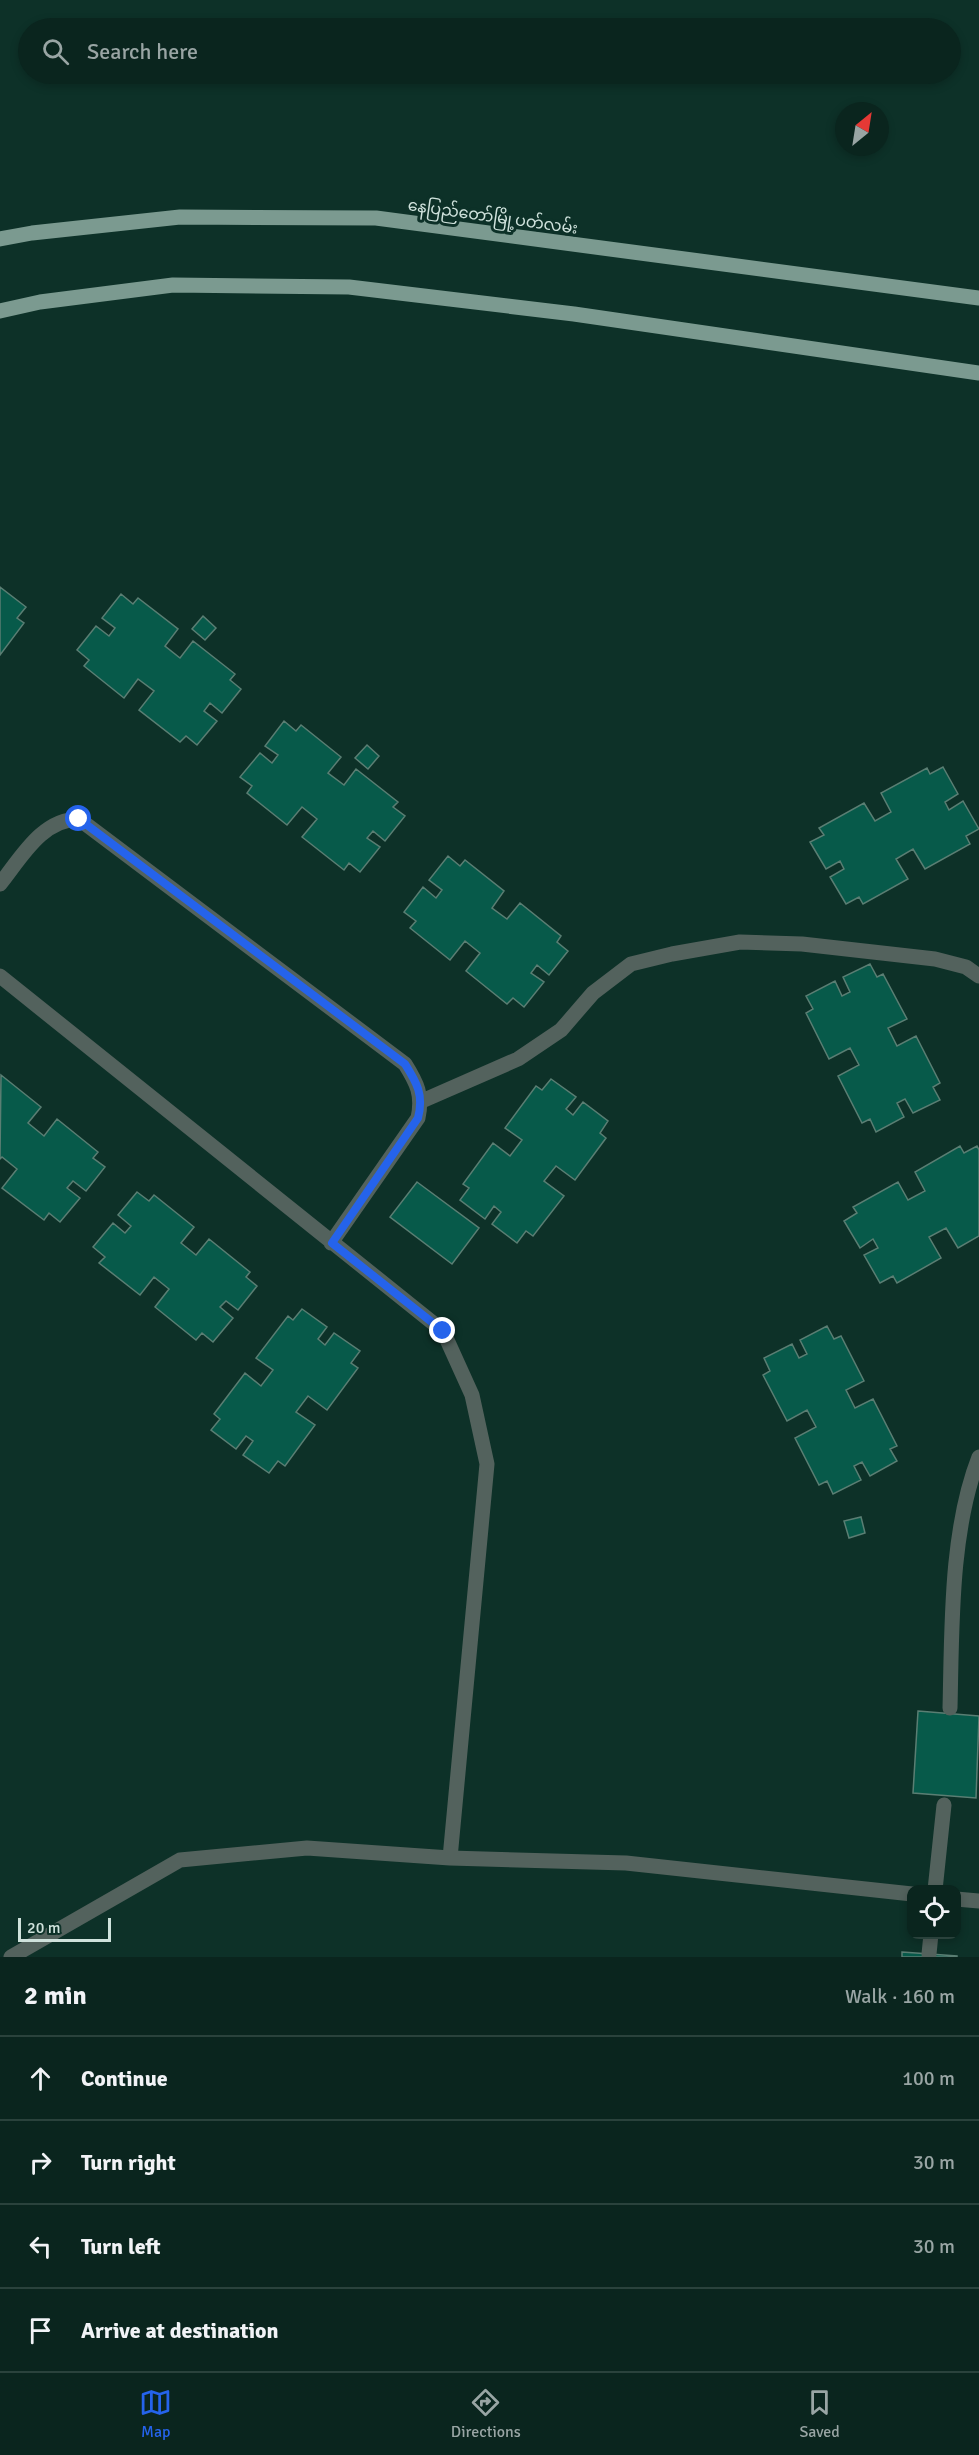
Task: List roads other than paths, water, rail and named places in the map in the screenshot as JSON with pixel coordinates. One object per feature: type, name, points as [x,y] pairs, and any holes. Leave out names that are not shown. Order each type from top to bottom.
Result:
[{"type":"main road","name":"နေပြည်တော်မြို့ပတ်လမ်း","points":[[0,239],[32,232],[180,217],[376,218],[979,298]]},
{"type":"main road","points":[[0,310],[40,302],[173,285],[349,287],[574,314],[979,373]]},
{"type":"street","points":[[0,884],[44,830],[66,819],[79,819],[405,1064],[418,1083],[422,1101],[418,1118],[332,1243]]},
{"type":"street","points":[[422,1101],[519,1059],[561,1030],[593,993],[631,964],[672,954],[740,942],[802,944],[935,958],[966,967],[979,976]]},
{"type":"street","points":[[0,976],[443,1331],[472,1395],[487,1464],[450,1858]]},
{"type":"street","points":[[950,1708],[952,1640],[962,1507],[979,1457]]},
{"type":"street","points":[[936,1885],[944,1804]]},
{"type":"street","points":[[11,1957],[180,1860],[307,1848],[450,1858],[626,1863],[907,1893]]},
{"type":"street","points":[[961,1899],[979,1901]]},
{"type":"street","points":[[929,1954],[931,1939]]}]
